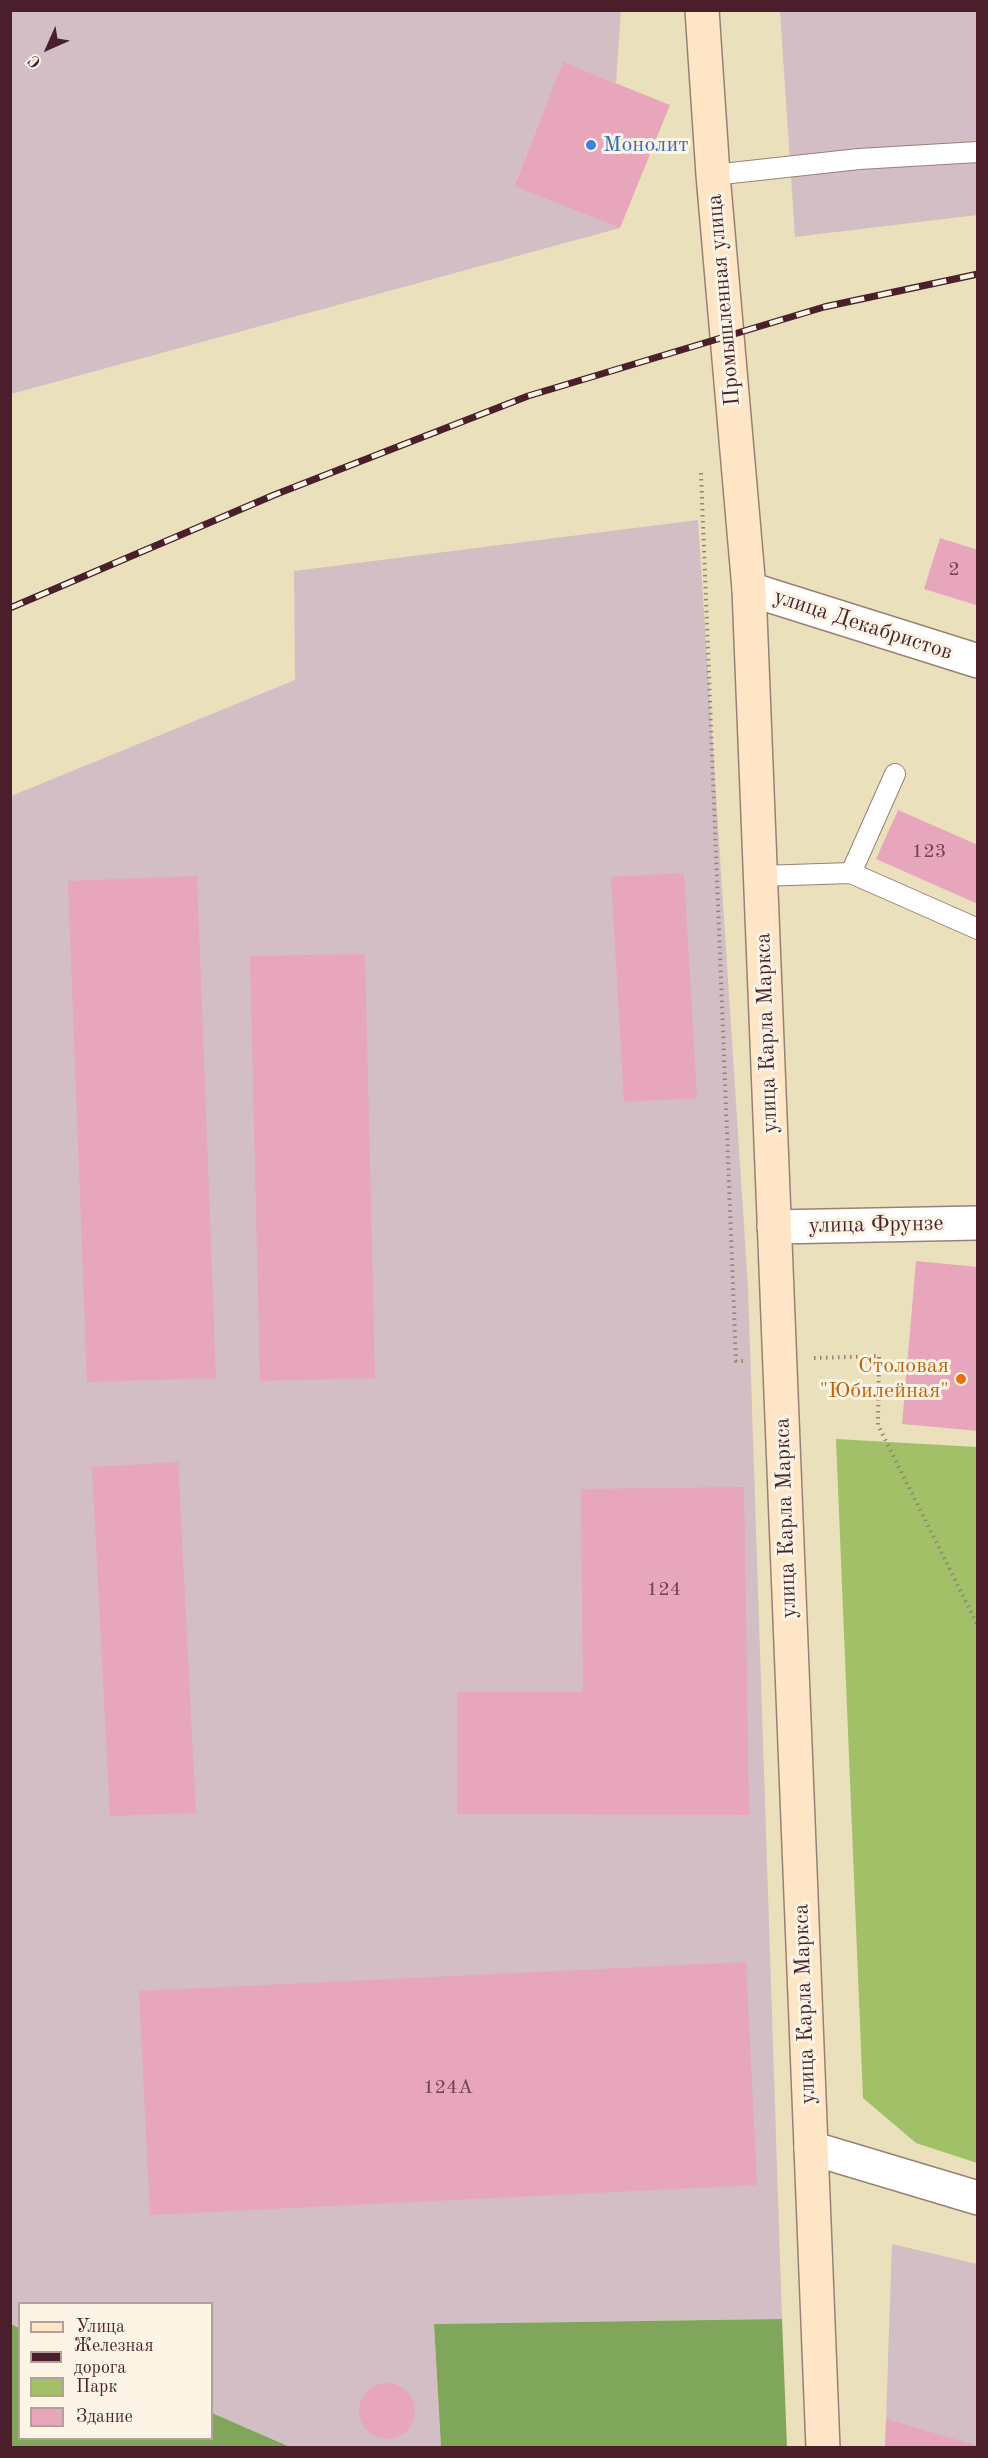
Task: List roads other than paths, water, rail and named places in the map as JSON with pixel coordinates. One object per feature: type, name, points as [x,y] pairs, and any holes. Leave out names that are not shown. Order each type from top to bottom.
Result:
[{"type":"street","name":"Промышленная улица","points":[[702,10],[713,175],[749,589]]},
{"type":"street","name":"улица Декабристов","points":[[749,589],[978,661]]},
{"type":"street","name":"улица Карла Маркса","points":[[749,589],[823,2448]]},
{"type":"street","name":"улица Фрунзе","points":[[774,1227],[978,1223]]},
{"type":"street","points":[[811,2148],[978,2198]]},
{"type":"lane","points":[[713,175],[859,159],[978,152]]},
{"type":"lane","points":[[851,873],[895,774]]},
{"type":"lane","points":[[760,876],[851,873],[978,929]]},
{"type":"railway","points":[[10,608],[274,495],[528,396],[824,307],[978,274]]},
{"type":"place","name":"Монолит","points":[[591,145]]},
{"type":"place","name":"Столовая \"Юбилейная\"","points":[[961,1379]]}]
